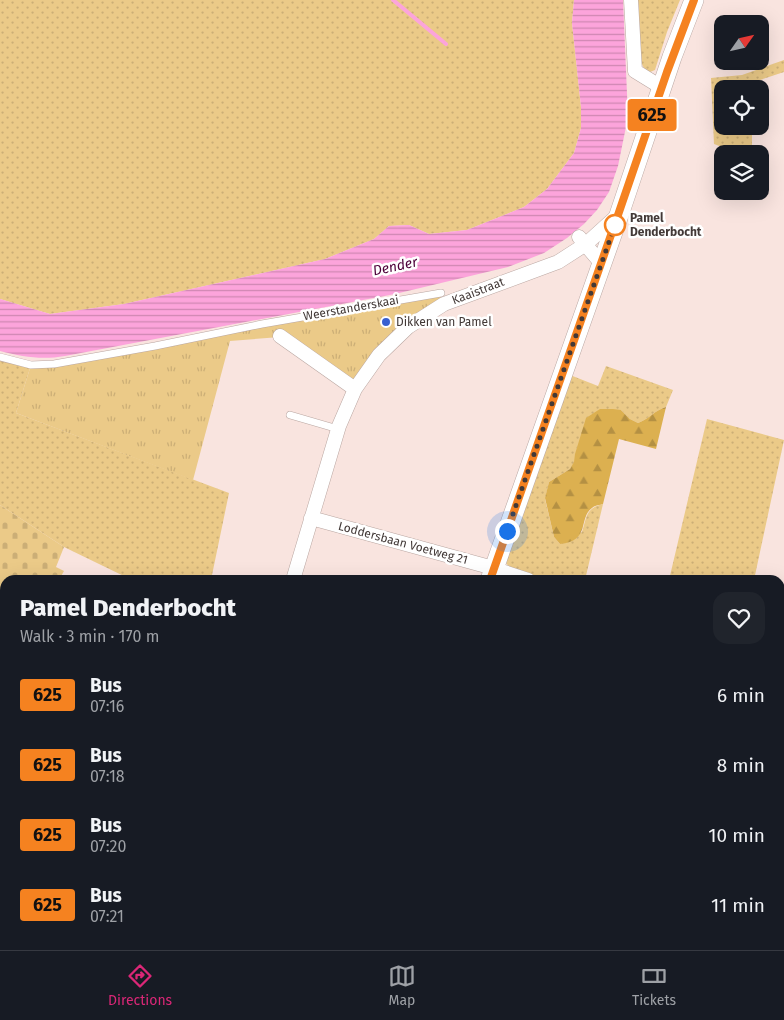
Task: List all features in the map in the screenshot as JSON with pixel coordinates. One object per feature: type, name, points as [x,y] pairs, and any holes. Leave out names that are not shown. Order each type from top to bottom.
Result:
[{"type":"main road","points":[[492,574],[661,87],[694,0]]},
{"type":"street","points":[[631,0],[634,71],[661,87]]},
{"type":"street","name":"Kaaistraat","points":[[294,575],[338,429],[355,389],[379,355],[394,339],[426,314],[444,304],[558,262],[583,240],[618,215]]},
{"type":"street","points":[[583,240],[601,263]]},
{"type":"street","points":[[280,336],[355,389]]},
{"type":"street","name":"Loddersbaan Voetweg 21","points":[[311,518],[492,574]]},
{"type":"lane","name":"Weerstanderskaai","points":[[0,357],[31,365],[54,364],[173,343],[262,324],[441,293]]},
{"type":"lane","points":[[290,415],[338,429]]},
{"type":"green space","points":[[0,0],[574,0],[572,23],[581,107],[581,128],[574,153],[547,189],[524,207],[467,230],[429,234],[409,225],[389,226],[374,239],[325,259],[124,304],[50,314],[0,299]]},
{"type":"green space","points":[[636,0],[680,0],[655,70],[650,72],[646,70],[640,59]]},
{"type":"green space","points":[[784,60],[784,72],[760,80],[714,80],[714,135],[752,135],[752,145],[714,144],[711,78],[742,75],[756,70],[769,70],[769,65]]},
{"type":"green space","points":[[441,295],[442,299],[355,389],[280,337],[230,341],[193,480],[16,413],[31,365]]},
{"type":"green space","points":[[0,355],[31,365],[16,413],[229,493],[212,575],[122,575],[64,547],[0,505]]},
{"type":"green space","points":[[606,366],[673,390],[666,407],[638,423],[630,419],[621,410],[578,447],[575,462],[570,469],[549,482],[545,499],[554,537],[560,544],[582,532],[590,510],[603,504],[586,575],[522,574],[506,563],[570,375],[598,386]]},
{"type":"green space","points":[[666,407],[656,449],[619,439],[603,504],[595,506],[588,512],[580,534],[576,539],[560,544],[554,537],[545,498],[549,482],[570,469],[574,462],[586,418],[600,409],[613,409],[621,410],[630,419],[638,423]]},
{"type":"green space","points":[[707,419],[784,440],[755,575],[670,575]]},
{"type":"green space","points":[[0,505],[64,547],[56,567],[64,571],[62,575],[0,575]]},
{"type":"water","name":"Dender","points":[[574,0],[623,0],[628,117],[618,166],[609,192],[597,210],[584,224],[544,253],[508,267],[395,294],[65,356],[32,357],[0,351],[0,299],[50,314],[124,304],[325,259],[374,239],[389,226],[409,225],[429,234],[467,230],[524,207],[547,189],[574,153],[581,128],[581,107],[572,23]]},
{"type":"waterway","points":[[393,0],[446,44]]},
{"type":"bus line","name":"625","points":[[492,575],[667,72],[694,0]]},
{"type":"place","name":"Pamel Denderbocht","points":[[615,225]]},
{"type":"place","name":"Dikken van Pamel","points":[[386,322]]},
{"type":"route","points":[[507,531],[615,225]]}]
